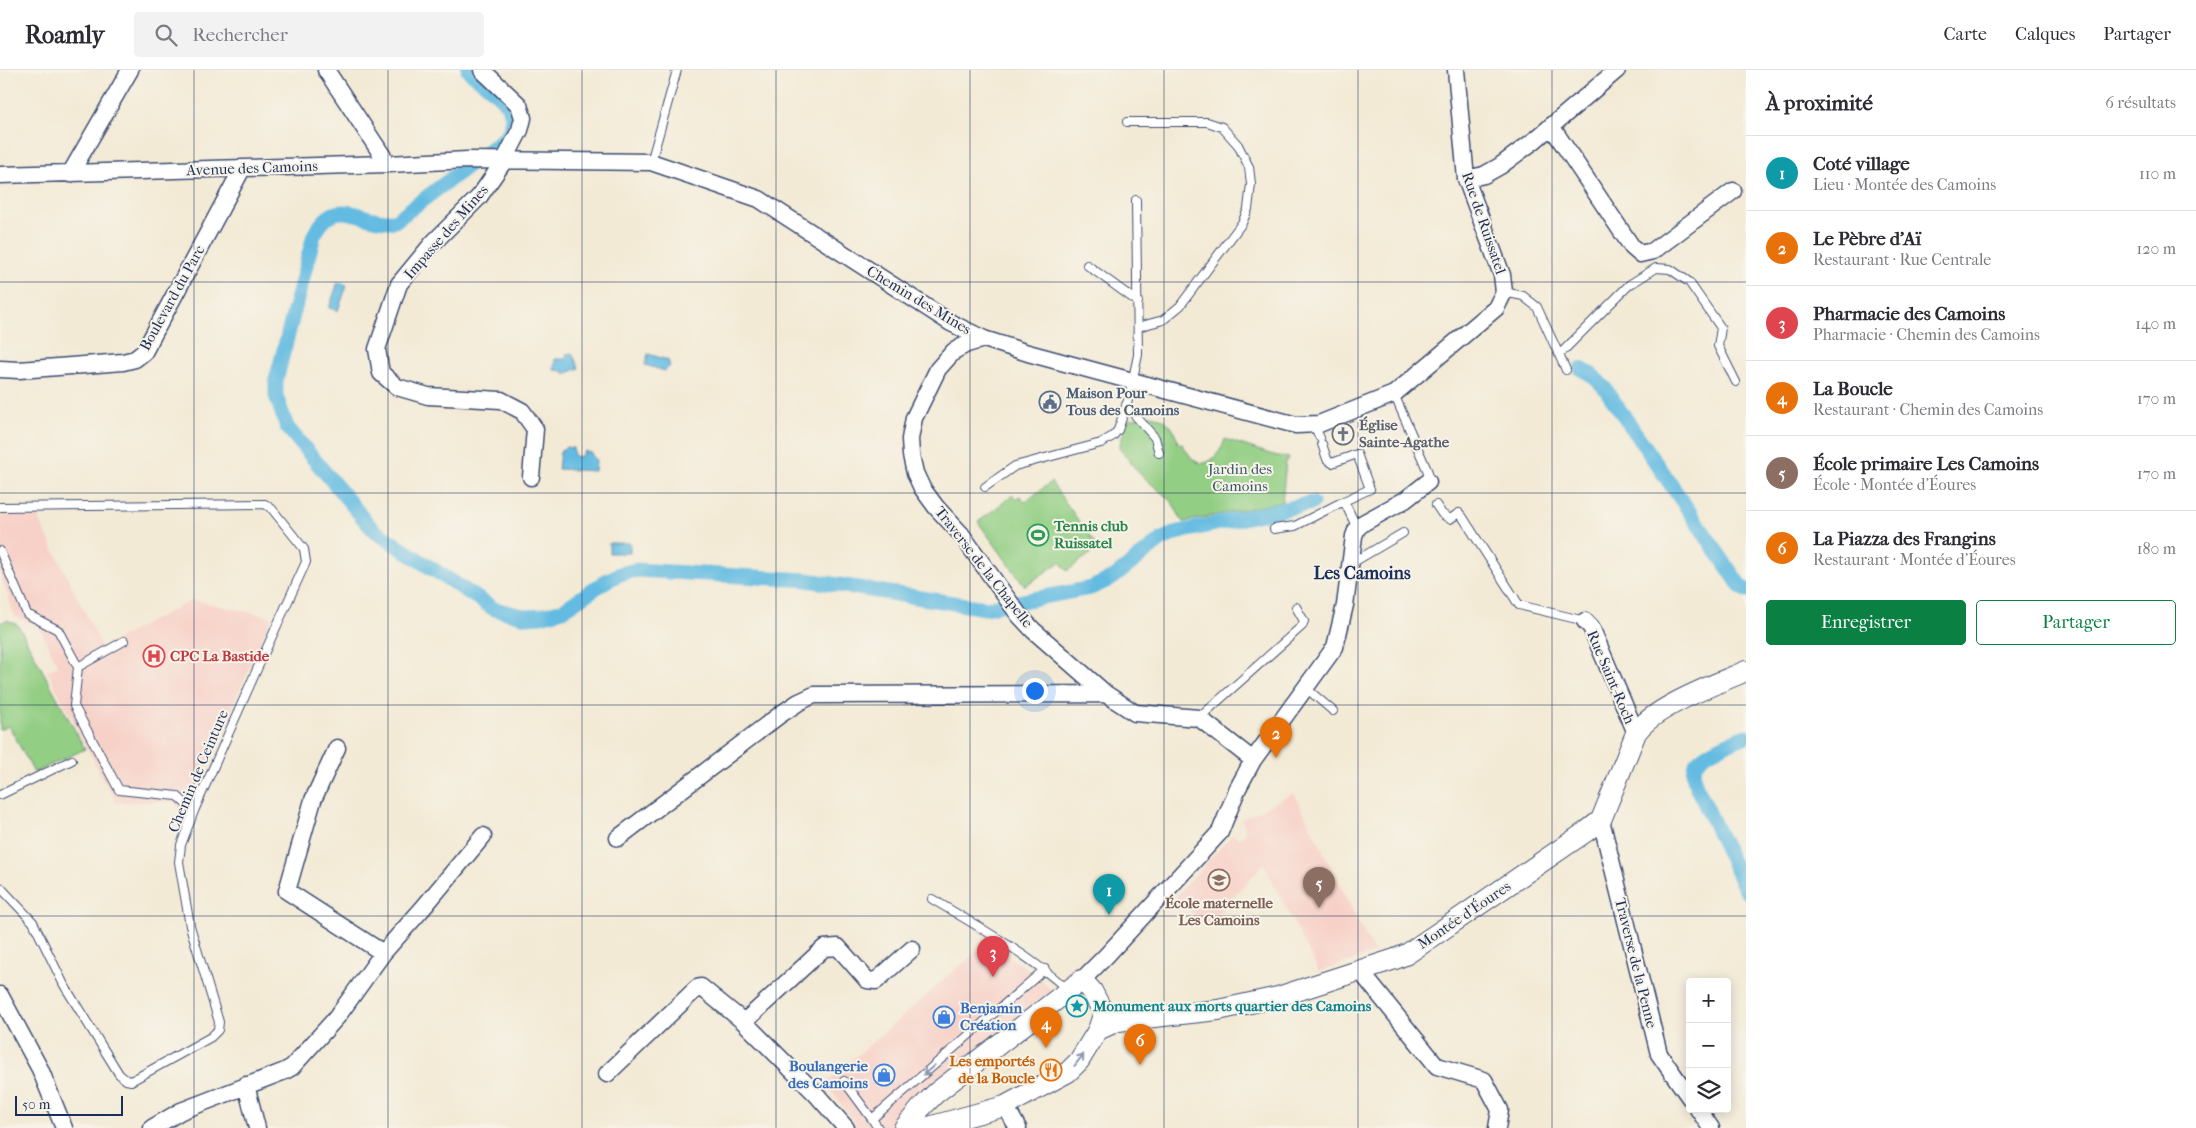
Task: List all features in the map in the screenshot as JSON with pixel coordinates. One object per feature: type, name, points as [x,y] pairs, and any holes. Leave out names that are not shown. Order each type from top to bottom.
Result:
[{"type":"street","points":[[70,174],[130,70]]},
{"type":"street","points":[[326,70],[388,164]]},
{"type":"street","name":"Impasse des Mines","points":[[482,70],[519,105],[523,118],[520,130],[497,160],[479,197],[432,244],[399,284],[377,349],[380,373],[397,387],[428,396],[501,400],[522,411],[535,429],[531,477]]},
{"type":"street","name":"Rue de Ruissatel","points":[[1394,394],[1496,308],[1504,292],[1502,275],[1466,179],[1456,70]]},
{"type":"street","points":[[1466,179],[1484,175],[1500,166],[1617,70]]},
{"type":"street","points":[[1551,126],[1632,247],[1640,254],[1653,251],[1733,191]]},
{"type":"street","name":"Avenue des Camoins","points":[[0,175],[497,160]]},
{"type":"street","name":"Chemin des Mines","points":[[497,160],[651,162],[759,198],[950,323],[984,339],[1028,353],[1296,425],[1319,436],[1373,403],[1394,394]]},
{"type":"street","name":"Boulevard du Parc","points":[[0,369],[123,362],[135,359],[144,352],[242,169]]},
{"type":"street","name":"Traverse de la Chapelle","points":[[984,339],[967,344],[954,351],[938,369],[914,418],[910,439],[910,455],[915,474],[922,488],[936,507],[961,534],[1019,615],[1033,630],[1119,705],[1135,713],[1199,718]]},
{"type":"street","points":[[904,1128],[921,1108],[978,1060],[1068,990],[1106,956],[1220,832],[1238,788],[1253,760],[1335,647],[1345,605],[1352,563],[1354,536],[1357,528],[1405,500],[1428,482]]},
{"type":"street","name":"Rue Saint-Roch","points":[[1585,621],[1591,627],[1636,733]]},
{"type":"street","name":"Montée d'Éoures","points":[[1106,1022],[1218,1010],[1278,997],[1361,972],[1407,954],[1588,832],[1601,820],[1641,724],[1658,712],[1746,671]]},
{"type":"street","points":[[618,838],[781,714],[814,695],[1106,694]]},
{"type":"street","points":[[1199,718],[1253,760]]},
{"type":"street","points":[[337,748],[313,800],[287,891],[383,953]]},
{"type":"street","name":"Traverse de la Penne","points":[[1601,820],[1659,1054],[1686,1092]]},
{"type":"street","points":[[152,1128],[181,1111],[292,1067],[337,1017],[383,953],[483,836]]},
{"type":"street","points":[[744,1022],[824,948],[838,947],[867,980],[876,981],[912,949]]},
{"type":"street","points":[[1361,972],[1437,1066],[1484,1080],[1500,1110],[1497,1128]]},
{"type":"street","points":[[607,1074],[697,988],[705,988],[744,1022],[816,1093],[846,1128]]},
{"type":"street","points":[[921,1108],[919,1114],[927,1127],[949,1123],[1005,1106],[1068,1072],[1080,1061],[1106,1022],[1092,991],[1068,990]]},
{"type":"street","points":[[0,995],[40,1069],[64,1128]]},
{"type":"street","points":[[246,1085],[257,1128]]},
{"type":"street","points":[[1005,1106],[1018,1128]]},
{"type":"street","points":[[1701,1113],[1712,1128]]},
{"type":"lane","points":[[651,162],[677,70]]},
{"type":"lane","points":[[1128,122],[1207,122],[1222,127],[1238,145],[1249,167],[1251,184],[1248,209],[1242,223],[1180,306],[1164,320],[1138,327]]},
{"type":"lane","points":[[984,487],[1015,466],[1101,443],[1113,436],[1118,430],[1133,380],[1138,355],[1136,200]]},
{"type":"lane","points":[[1087,265],[1138,302]]},
{"type":"lane","points":[[1560,354],[1629,285],[1656,268],[1670,269],[1689,282],[1720,328],[1718,346],[1736,382]]},
{"type":"lane","points":[[1504,292],[1523,296],[1537,307],[1566,370]]},
{"type":"lane","points":[[1394,394],[1428,472],[1428,482]]},
{"type":"lane","points":[[1126,405],[1155,438],[1159,453]]},
{"type":"lane","points":[[1274,529],[1295,526],[1370,488],[1357,454],[1332,463],[1327,459],[1319,436]]},
{"type":"lane","points":[[1344,501],[1357,528]]},
{"type":"lane","name":"Chemin de Ceinture","points":[[0,508],[265,504],[272,509],[304,549],[306,562],[194,811],[182,845],[179,862],[190,926],[220,1022],[218,1030],[211,1037],[131,1081],[126,1080],[119,1074],[64,985],[33,922],[0,887]]},
{"type":"lane","name":"Rue Saint-Roch","points":[[1436,505],[1442,514],[1450,519],[1459,513],[1462,516],[1519,604],[1585,621]]},
{"type":"lane","points":[[1352,563],[1403,533]]},
{"type":"lane","points":[[0,550],[27,614],[58,630],[78,667],[74,706],[120,790],[177,796],[194,811]]},
{"type":"lane","points":[[1199,718],[1302,626],[1304,621],[1296,607]]},
{"type":"lane","points":[[78,667],[124,641]]},
{"type":"lane","points":[[1306,688],[1333,711]]},
{"type":"lane","points":[[0,795],[72,760]]},
{"type":"lane","points":[[932,899],[1018,950],[1068,990]]},
{"type":"lane","points":[[872,1120],[1045,970]]},
{"type":"lane","points":[[844,1081],[878,1128]]},
{"type":"shaded area","name":"CPC La Bastide","points":[[36,513],[102,647],[192,600],[272,617],[196,790],[182,812],[172,801],[116,803],[47,671],[58,666],[39,626],[15,617],[0,573],[0,538],[3,537],[0,528],[0,514]]},
{"type":"shaded area","points":[[1294,793],[1374,953],[1319,972],[1264,864],[1206,926],[1175,897],[1233,834],[1239,839],[1245,834],[1245,826],[1241,820]]},
{"type":"shaded area","points":[[987,942],[1038,976],[1051,991],[932,1086],[894,1128],[858,1128],[826,1083]]},
{"type":"green space","name":"Jardin des Camoins","points":[[1151,415],[1157,416],[1169,424],[1175,433],[1178,443],[1182,444],[1192,458],[1199,463],[1204,463],[1213,458],[1221,449],[1225,439],[1273,455],[1289,458],[1286,462],[1282,502],[1183,522],[1171,501],[1139,473],[1119,448],[1127,420]]},
{"type":"green space","name":"Tennis club Ruissatel","points":[[1051,482],[1098,548],[1067,571],[1060,562],[1025,586],[978,522],[1013,495],[1015,499],[1020,496],[1025,502]]},
{"type":"green space","points":[[7,620],[18,625],[85,749],[34,773],[9,726],[0,730],[0,623]]},
{"type":"water","points":[[338,282],[347,285],[338,311],[329,308]]},
{"type":"water","points":[[572,353],[579,368],[565,374],[563,371],[554,370],[555,359],[567,359],[566,354]]},
{"type":"water","points":[[648,354],[668,360],[670,366],[665,371],[645,365]]},
{"type":"water","points":[[566,447],[573,448],[574,456],[580,457],[584,451],[591,453],[596,461],[595,471],[558,469],[560,452]]},
{"type":"water","points":[[609,543],[630,543],[630,553],[609,553]]},
{"type":"waterway","points":[[468,70],[495,91],[509,108],[512,126],[506,137],[395,221],[382,221],[341,212],[332,215],[323,222],[314,235],[276,380],[276,396],[287,427],[376,532],[494,609],[527,617],[541,616],[563,610],[606,581],[620,574],[636,570],[807,580],[985,608],[1091,588],[1113,578],[1162,539],[1179,532],[1312,503]]},
{"type":"waterway","points":[[1581,369],[1592,375],[1604,387],[1741,587],[1746,590]]},
{"type":"waterway","points":[[1746,736],[1709,752],[1697,762],[1693,771],[1695,783],[1746,891]]},
{"type":"place","name":"Maison Pour Tous des Camoins","points":[[1050,402]]},
{"type":"place","name":"Église Sainte-Agathe","points":[[1343,434]]},
{"type":"place","name":"Tennis club Ruissatel","points":[[1038,535]]},
{"type":"place","name":"CPC La Bastide","points":[[154,656]]},
{"type":"place","name":"Le Pèbre d'Aï","points":[[1276,758]]},
{"type":"place","name":"École maternelle Les Camoins","points":[[1219,880]]},
{"type":"place","name":"École primaire Les Camoins","points":[[1319,908]]},
{"type":"place","name":"Coté village","points":[[1109,915]]},
{"type":"place","name":"Pharmacie des Camoins","points":[[993,977]]},
{"type":"place","name":"Monument aux morts quartier des Camoins","points":[[1077,1006]]},
{"type":"place","name":"Benjamin Création","points":[[944,1017]]},
{"type":"place","name":"La Boucle","points":[[1046,1048]]},
{"type":"place","name":"La Piazza des Frangins","points":[[1140,1065]]},
{"type":"place","name":"Les emportés de la Boucle","points":[[1051,1070]]},
{"type":"place","name":"Boulangerie des Camoins","points":[[884,1075]]},
{"type":"district","name":"Les Camoins","points":[[1362,573]]}]
